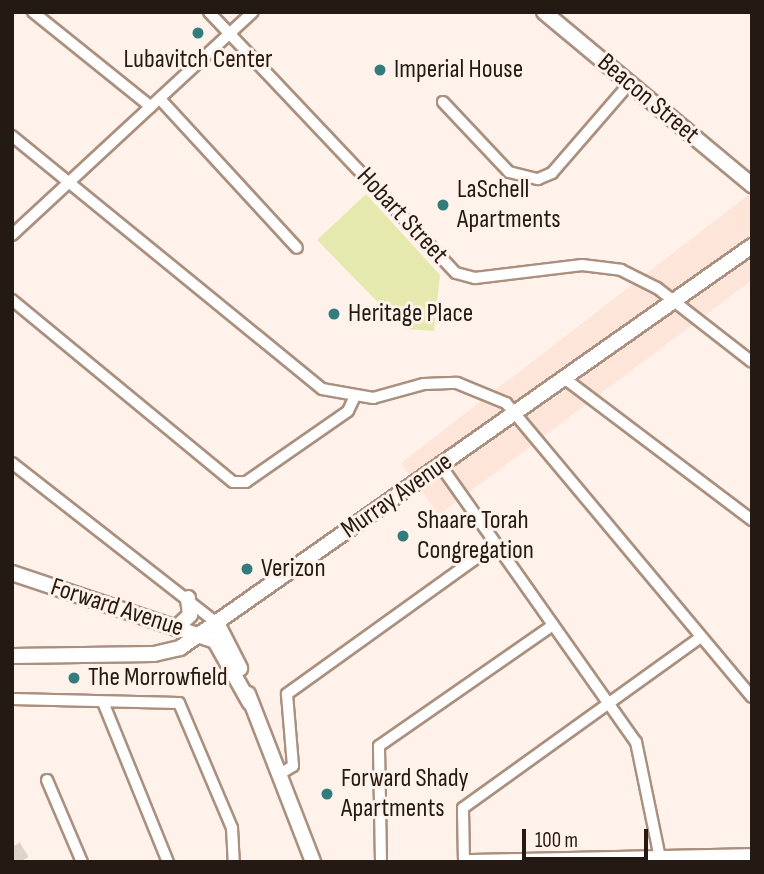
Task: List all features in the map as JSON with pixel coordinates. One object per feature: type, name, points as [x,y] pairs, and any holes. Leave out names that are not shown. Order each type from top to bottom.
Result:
[{"type":"main road","name":"Beacon Street","points":[[544,12],[752,185]]},
{"type":"main road","name":"Murray Avenue","points":[[221,634],[514,412],[752,246]]},
{"type":"main road","name":"Forward Avenue","points":[[12,573],[176,628],[201,635],[221,634]]},
{"type":"main road","points":[[176,628],[190,615],[188,598]]},
{"type":"main road","points":[[221,634],[313,862]]},
{"type":"main road","points":[[12,656],[163,654],[201,635]]},
{"type":"main road","points":[[466,862],[752,856]]},
{"type":"street","points":[[33,12],[150,107]]},
{"type":"street","name":"Hobart Street","points":[[209,12],[232,31],[456,273],[475,278],[606,266],[674,301],[752,362]]},
{"type":"street","points":[[12,235],[253,12]]},
{"type":"street","points":[[443,102],[509,172],[538,179],[552,173],[630,83]]},
{"type":"street","points":[[160,99],[296,248]]},
{"type":"street","points":[[12,136],[296,373],[354,398],[457,383],[492,394],[514,412],[752,697]]},
{"type":"street","points":[[12,300],[233,482],[246,482],[348,411],[354,398]]},
{"type":"street","points":[[564,378],[752,520]]},
{"type":"street","points":[[12,463],[188,598],[221,634]]},
{"type":"street","points":[[441,466],[636,742],[660,858]]},
{"type":"street","points":[[278,775],[293,766],[287,694],[496,544]]},
{"type":"street","points":[[381,862],[379,747],[553,625]]},
{"type":"street","points":[[466,862],[463,808],[701,637]]},
{"type":"street","points":[[12,699],[179,703],[232,828],[234,862]]},
{"type":"street","points":[[103,702],[168,862]]},
{"type":"street","points":[[47,779],[82,862]]},
{"type":"shaded area","points":[[752,192],[752,280],[439,515],[401,463]]},
{"type":"green space","points":[[366,194],[440,275],[434,331],[404,329],[317,240]]},
{"type":"tunnel","points":[[12,847],[21,862]]},
{"type":"place","name":"Lubavitch Center","points":[[198,33]]},
{"type":"place","name":"Imperial House","points":[[380,70]]},
{"type":"place","name":"LaSchell Apartments","points":[[443,205]]},
{"type":"place","name":"Heritage Place","points":[[334,314]]},
{"type":"place","name":"Shaare Torah Congregation","points":[[403,536]]},
{"type":"place","name":"Verizon","points":[[247,569]]},
{"type":"place","name":"The Morrowfield","points":[[74,678]]},
{"type":"place","name":"Forward Shady Apartments","points":[[327,794]]}]
